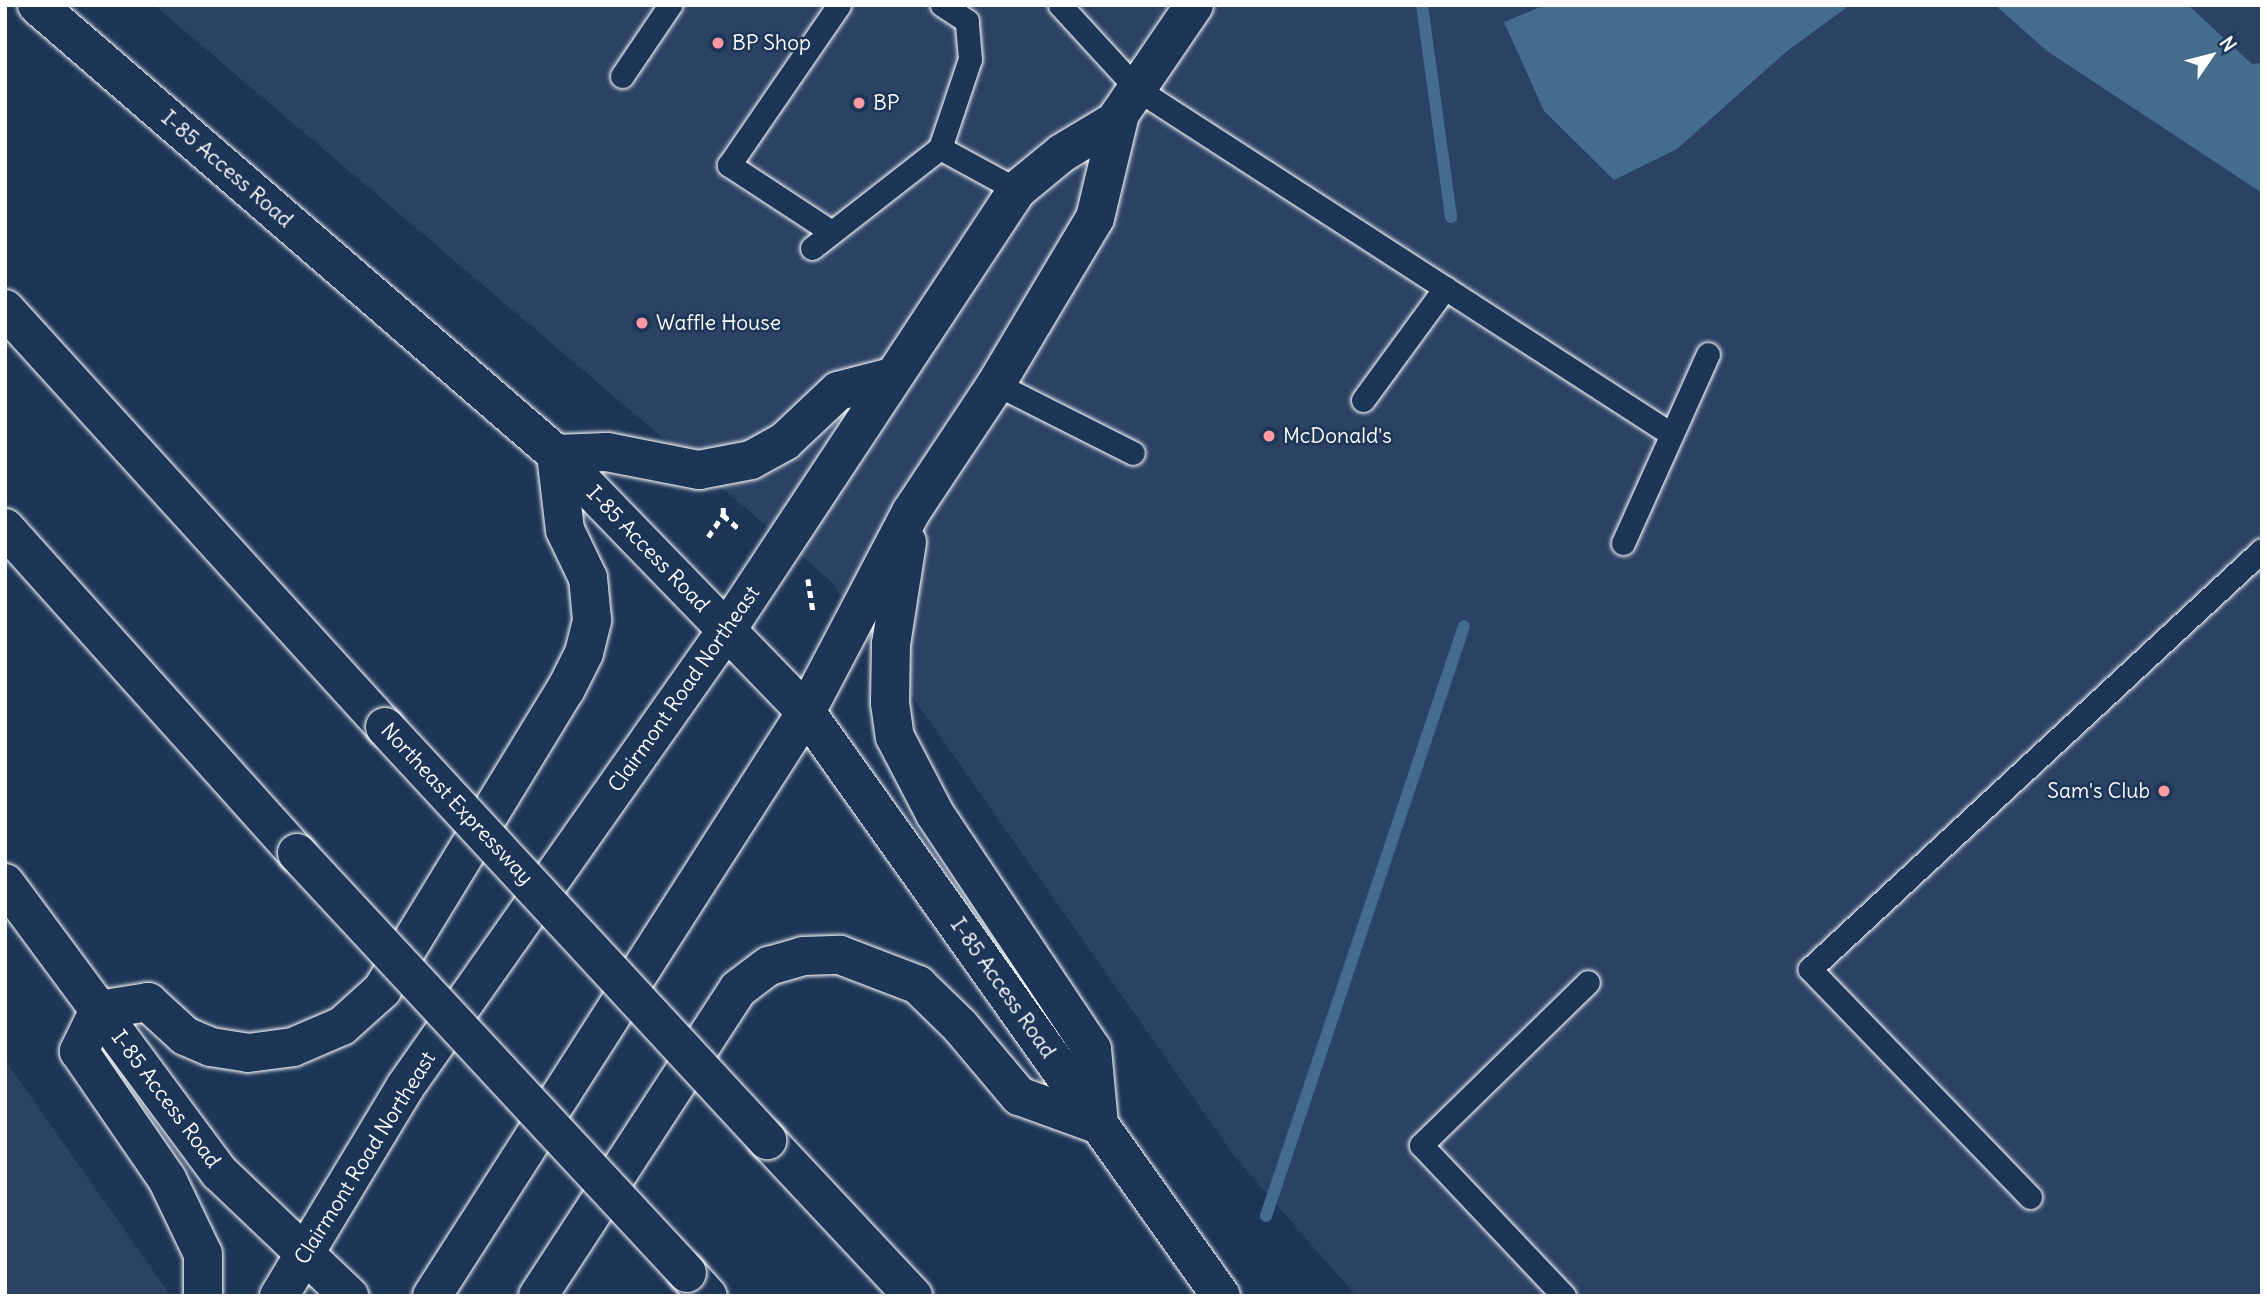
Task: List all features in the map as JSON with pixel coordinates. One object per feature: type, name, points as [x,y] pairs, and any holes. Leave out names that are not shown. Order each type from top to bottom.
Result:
[{"type":"main road","name":"I-85 Access Road","points":[[37,5],[556,454],[806,712],[1221,1296]]},
{"type":"main road","name":"Clairmont Road Northeast","points":[[279,1296],[405,1087],[726,631],[1017,190],[1128,101],[1194,5]]},
{"type":"main road","name":"Clairmont Road Northeast","points":[[432,1296],[806,712],[911,512],[996,384],[1095,218],[1128,101]]},
{"type":"main road","name":"Northeast Expressway","points":[[5,309],[385,727],[913,1296]]},
{"type":"main road","points":[[203,1296],[203,1254],[167,1179],[79,1051],[99,1010],[148,1002],[185,1036],[211,1047],[248,1053],[293,1047],[342,1026],[382,989],[566,689],[584,653],[592,620],[588,578],[565,530],[556,454],[607,452],[699,470],[751,460],[785,441],[838,391],[892,377]]},
{"type":"main road","points":[[538,1296],[738,989],[769,966],[803,956],[840,955],[918,985],[960,1026],[1019,1096],[1100,1125],[1092,1049],[935,814],[895,737],[890,703],[891,644],[911,512]]},
{"type":"main road","points":[[5,528],[297,853],[697,1284]]},
{"type":"main road","name":"I-85 Access Road","points":[[5,883],[219,1172],[349,1296]]},
{"type":"lane","points":[[622,76],[670,5]]},
{"type":"lane","points":[[830,232],[729,165],[839,5]]},
{"type":"lane","points":[[812,248],[940,148],[970,59],[967,21],[942,5]]},
{"type":"lane","points":[[1059,5],[1128,101],[1445,288],[1671,434]]},
{"type":"lane","points":[[940,148],[1017,190]]},
{"type":"lane","points":[[1363,400],[1445,288]]},
{"type":"lane","points":[[1623,543],[1708,354]]},
{"type":"lane","points":[[996,384],[1133,453]]},
{"type":"lane","points":[[2030,1197],[1810,968],[2262,550]]},
{"type":"lane","points":[[1564,1296],[1421,1145],[1588,982]]},
{"type":"path","points":[[708,537],[723,515],[723,502]]},
{"type":"path","points":[[723,515],[739,529]]},
{"type":"shaded area","points":[[154,5],[2262,5],[2262,1296],[1356,1296],[1235,1157],[832,582]]},
{"type":"shaded area","points":[[1545,5],[1850,5],[1786,52],[1677,149],[1614,180],[1544,111],[1504,22]]},
{"type":"shaded area","points":[[1995,5],[2188,5],[2252,64],[2262,63],[2262,193],[2047,51]]},
{"type":"shaded area","points":[[5,1060],[171,1296],[5,1296]]},
{"type":"waterway","points":[[1422,5],[1451,217]]},
{"type":"waterway","points":[[1266,1216],[1464,626]]},
{"type":"place","name":"BP Shop","points":[[718,43]]},
{"type":"place","name":"BP","points":[[859,103]]},
{"type":"place","name":"Waffle House","points":[[642,323]]},
{"type":"place","name":"McDonald's","points":[[1269,436]]},
{"type":"place","name":"Sam's Club","points":[[2164,791]]}]
